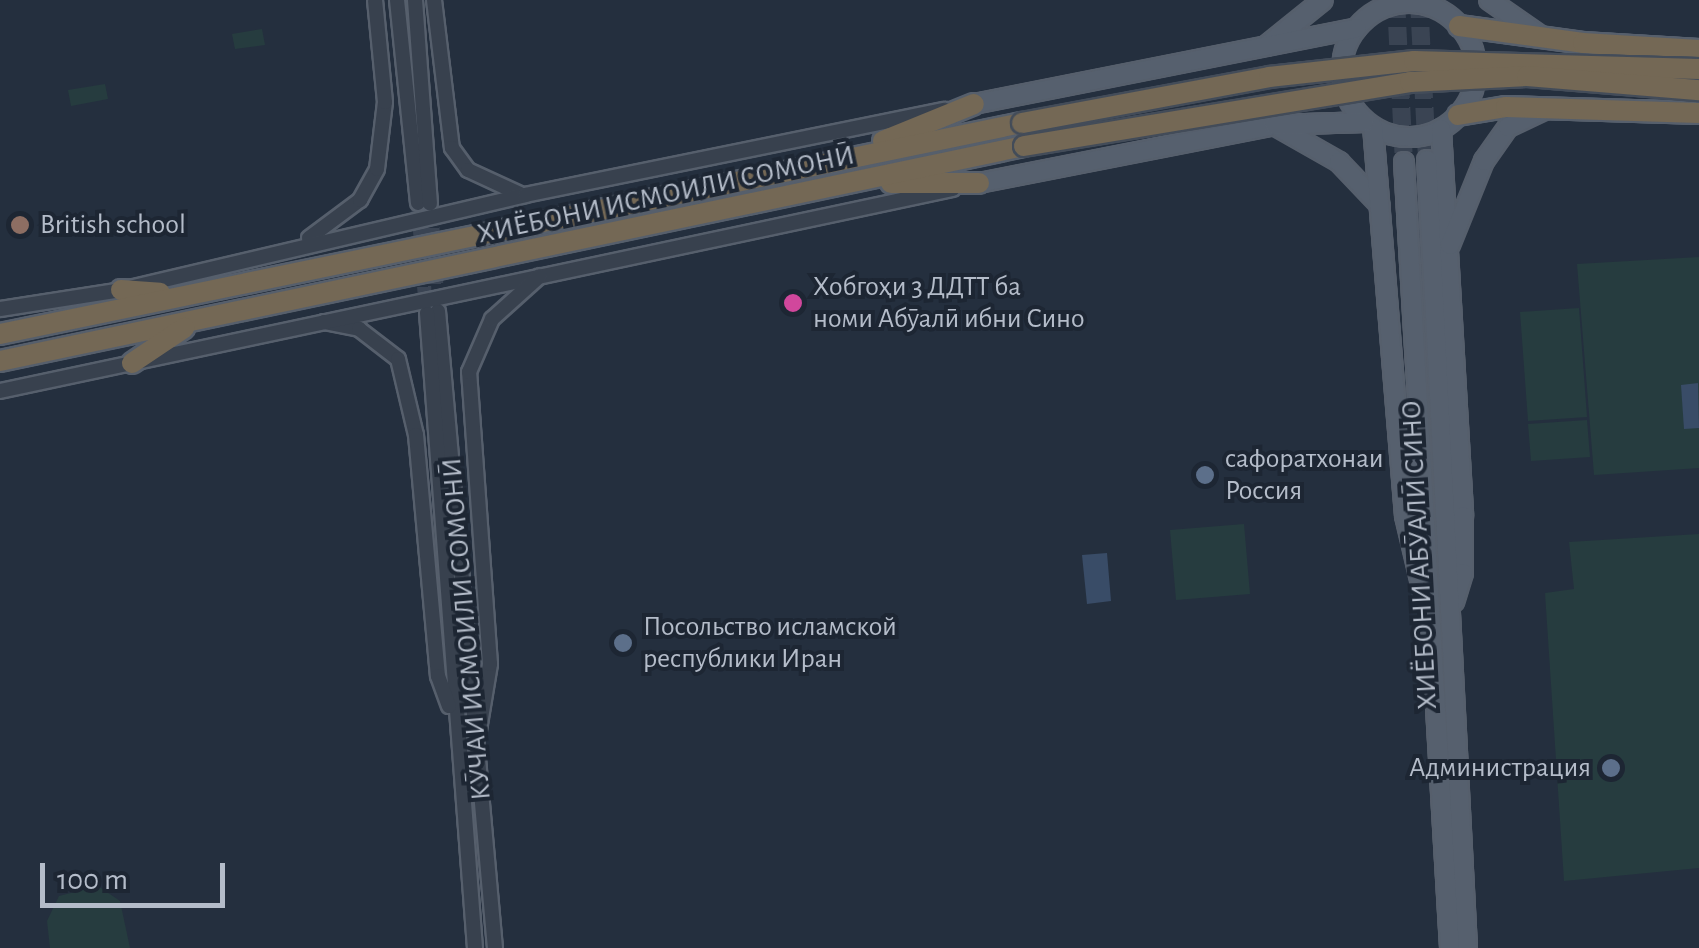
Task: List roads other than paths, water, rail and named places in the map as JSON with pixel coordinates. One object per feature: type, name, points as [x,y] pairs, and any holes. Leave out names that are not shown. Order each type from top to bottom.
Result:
[{"type":"highway","points":[[1456,23],[1544,38],[1699,50]]},
{"type":"highway","name":"ХИЁБОНИ ИСМОИЛИ СОМОНӢ","points":[[0,334],[1022,123],[1269,78],[1414,61],[1699,69]]},
{"type":"highway","name":"ХИЁБОНИ ИСМОИЛИ СОМОНӢ","points":[[0,361],[1024,146],[1410,82],[1528,76],[1699,90]]},
{"type":"highway","points":[[834,161],[974,104]]},
{"type":"highway","points":[[1458,115],[1549,108],[1699,113]]},
{"type":"highway","points":[[850,184],[979,183]]},
{"type":"highway","points":[[121,290],[187,296]]},
{"type":"highway","points":[[132,363],[194,321]]},
{"type":"main road","points":[[1262,50],[1323,0]]},
{"type":"main road","points":[[1362,0],[1342,76],[1369,124],[1380,206],[1405,516],[1430,613]]},
{"type":"main road","points":[[979,183],[1274,125],[1369,124],[1406,137],[1441,129],[1458,115],[1475,80],[1476,61],[1447,0]]},
{"type":"main road","points":[[1489,0],[1544,38]]},
{"type":"main road","points":[[974,104],[1262,50],[1357,26],[1405,3],[1456,23]]},
{"type":"main road","points":[[1448,250],[1484,161],[1500,138],[1508,127],[1549,108]]},
{"type":"main road","points":[[1274,125],[1339,162],[1380,206]]},
{"type":"main road","points":[[1441,129],[1463,516],[1463,573],[1451,613]]},
{"type":"main road","name":"ХИЁБОНИ АБӮАЛӢ СИНО","points":[[1428,160],[1466,948]]},
{"type":"main road","name":"ХИЁБОНИ АБӮАЛӢ СИНО","points":[[1404,162],[1450,948]]},
{"type":"street","points":[[286,249],[336,222],[360,200],[377,169],[385,102],[374,0]]},
{"type":"street","points":[[434,0],[452,148],[468,170],[525,196]]},
{"type":"street","points":[[398,6],[424,203],[416,4]]},
{"type":"street","points":[[0,309],[121,290],[525,196],[974,104]]},
{"type":"street","points":[[0,392],[318,320],[979,183]]},
{"type":"street","points":[[479,730],[490,664],[469,372],[492,318],[542,275]]},
{"type":"street","name":"КӮЧАИ ИСМОИЛИ СОМОНӢ","points":[[474,945],[444,560],[432,312],[479,730],[495,944]]},
{"type":"street","points":[[318,320],[359,329],[398,359],[416,435],[438,676],[456,730]]},
{"type":"street","points":[[444,560],[460,559]]},
{"type":"street","points":[[474,945],[495,944]]},
{"type":"water","points":[[1698,383],[1699,428],[1684,429],[1681,385]]},
{"type":"water","points":[[1107,553],[1111,601],[1087,604],[1082,555]]},
{"type":"tunnel","points":[[1396,0],[1404,162]]},
{"type":"tunnel","points":[[1419,0],[1427,160]]},
{"type":"tunnel","points":[[418,203],[426,312]]},
{"type":"tunnel","points":[[431,207],[438,310]]},
{"type":"place","name":"British school","points":[[20,225]]},
{"type":"place","name":"Хобгоҳи 3 ДДТТ ба номи Абӯалӣ ибни Сино","points":[[793,303]]},
{"type":"place","name":"сафоратхонаи Россия","points":[[1205,475]]},
{"type":"place","name":"Посольство исламской республики Иран","points":[[623,643]]},
{"type":"place","name":"Администрация","points":[[1611,768]]}]
